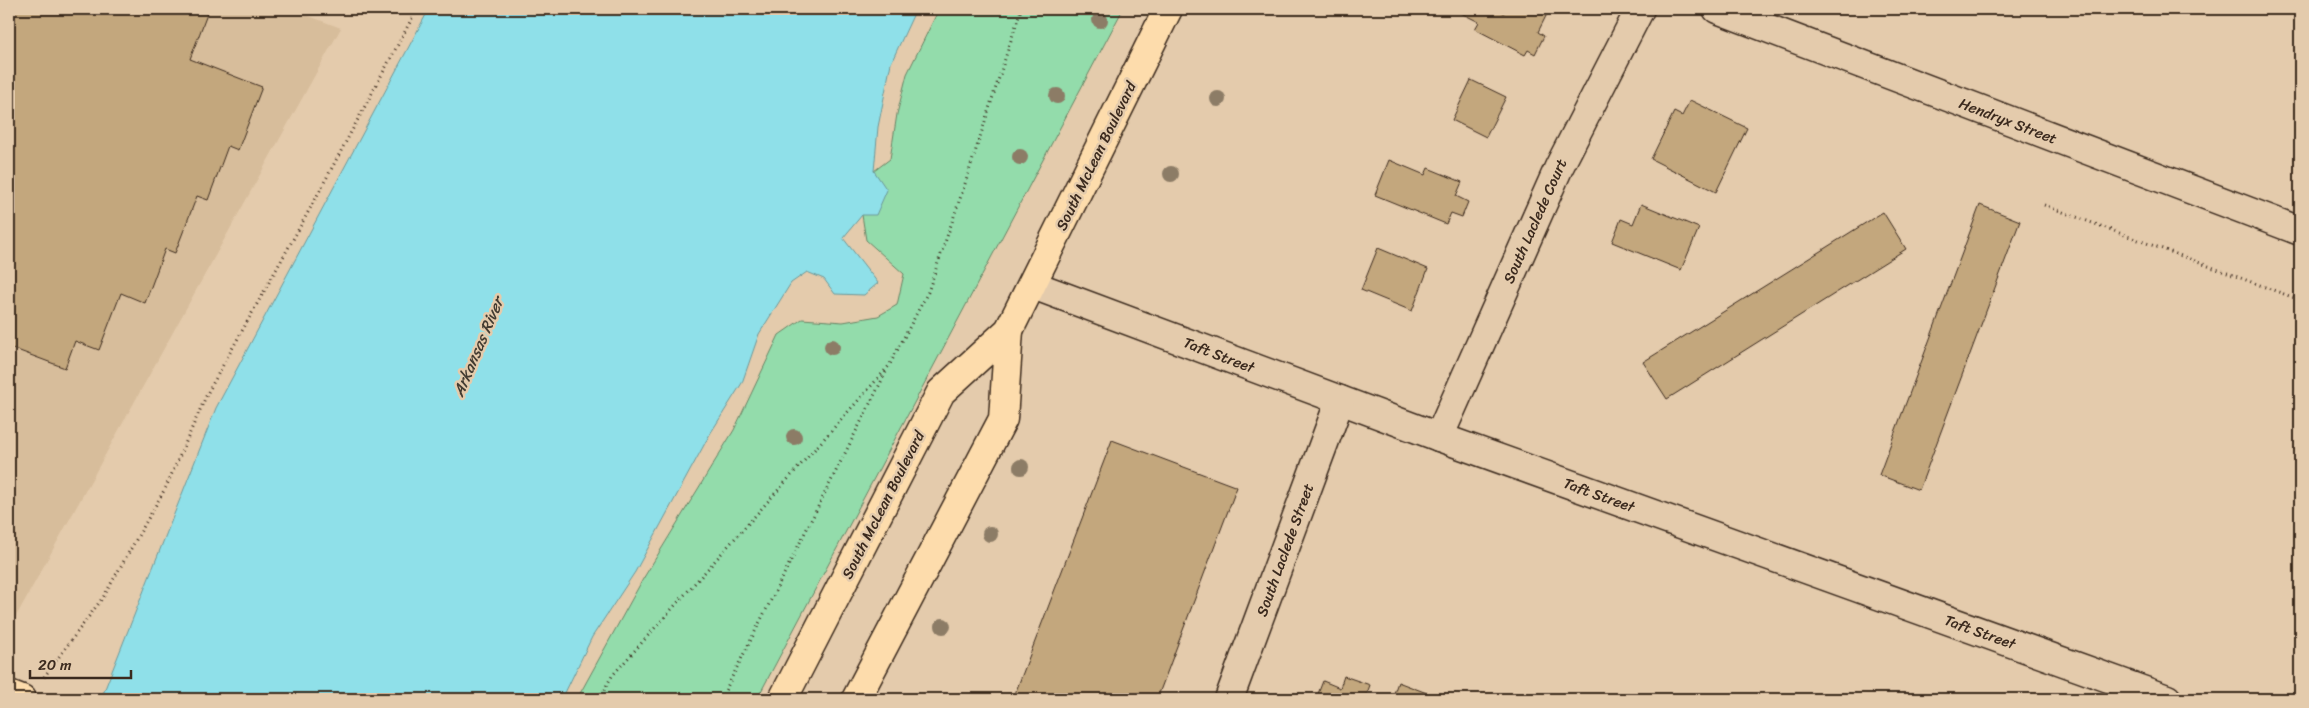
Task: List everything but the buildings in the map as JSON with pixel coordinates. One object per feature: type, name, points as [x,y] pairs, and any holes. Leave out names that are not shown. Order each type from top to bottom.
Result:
[{"type":"main road","name":"South McLean Boulevard","points":[[783,699],[941,392],[1010,330],[1168,9]]},
{"type":"main road","name":"South McLean Boulevard","points":[[856,699],[1004,419],[1010,330]]},
{"type":"main road","points":[[9,694],[31,691]]},
{"type":"street","name":"South Laclede Court","points":[[1439,438],[1559,167],[1640,9]]},
{"type":"street","name":"Hendryx Street","points":[[1717,9],[2300,231]]},
{"type":"street","name":"Taft Street","points":[[1033,285],[1439,438],[2167,699]]},
{"type":"street","name":"South Laclede Street","points":[[1229,699],[1340,400]]},
{"type":"path","points":[[31,691],[104,596],[166,487],[207,394],[311,207],[417,9]]},
{"type":"path","points":[[721,699],[928,292],[964,187],[1020,9]]},
{"type":"path","points":[[2044,205],[2300,300]]},
{"type":"path","points":[[599,699],[612,676],[889,366]]},
{"type":"shaded area","points":[[9,9],[290,9],[341,28],[9,629]]},
{"type":"green space","points":[[939,9],[1123,9],[757,699],[577,699],[643,579],[734,430],[779,335],[802,319],[843,322],[878,316],[897,305],[904,274],[866,240],[862,215],[874,171],[890,159],[897,114],[907,74]]},
{"type":"water","name":"Arkansas River","points":[[429,9],[916,9],[891,63],[878,127],[874,171],[887,190],[876,215],[862,215],[843,238],[878,283],[864,295],[835,294],[824,279],[807,272],[791,283],[759,334],[742,383],[710,434],[635,572],[592,637],[562,699],[101,699],[216,408]]}]
